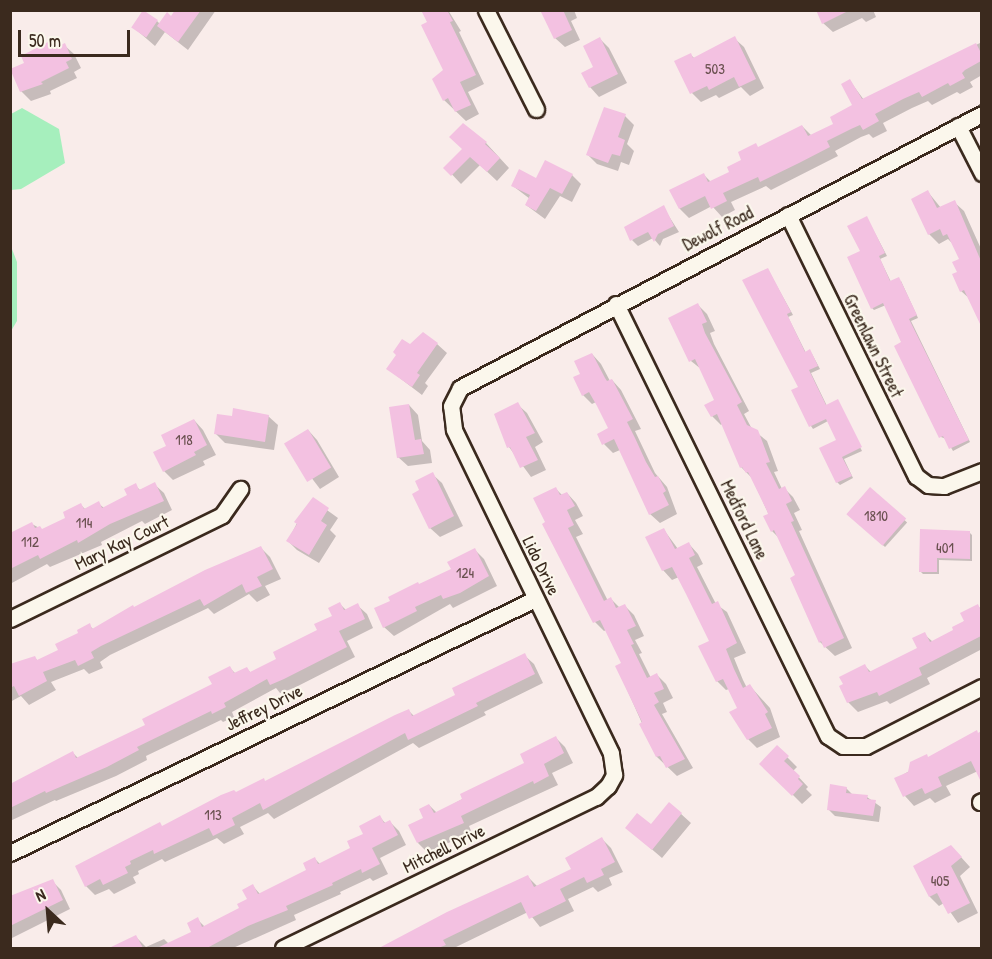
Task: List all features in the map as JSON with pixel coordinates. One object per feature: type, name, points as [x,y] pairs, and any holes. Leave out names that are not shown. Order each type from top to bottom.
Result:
[{"type":"street","points":[[486,10],[536,109]]},
{"type":"street","name":"Dewolf Road","points":[[473,379],[981,114]]},
{"type":"street","points":[[958,126],[981,173]]},
{"type":"street","name":"Greenlawn Street","points":[[788,215],[913,472],[924,483],[932,486],[950,486],[981,471]]},
{"type":"street","name":"Medford Lane","points":[[616,304],[824,730],[832,740],[843,746],[859,747],[869,744],[981,687]]},
{"type":"street","name":"Lido Drive","points":[[473,379],[455,395],[451,406],[451,420],[535,599],[611,753],[614,775]]},
{"type":"street","name":"Mary Kay Court","points":[[10,619],[222,515],[240,489]]},
{"type":"street","name":"Jeffrey Drive","points":[[10,853],[535,599]]},
{"type":"street","name":"Mitchell Drive","points":[[283,948],[596,797],[608,786],[614,775]]},
{"type":"green space","points":[[22,108],[59,129],[65,163],[21,189],[11,190],[11,114]]},
{"type":"green space","points":[[10,244],[17,262],[17,321],[11,331]]},
{"type":"building","points":[[143,10],[158,20],[146,37],[131,27]]},
{"type":"building","points":[[175,10],[201,10],[178,42],[157,26],[167,12],[171,16]]},
{"type":"building","points":[[421,10],[447,10],[453,21],[450,22],[476,75],[460,82],[471,105],[455,112],[448,98],[443,101],[432,79],[443,70],[421,25],[427,22]]},
{"type":"building","points":[[540,10],[563,10],[572,30],[554,39]]},
{"type":"building","points":[[816,10],[850,10],[822,24]]},
{"type":"building","points":[[735,36],[756,79],[739,87],[734,77],[709,90],[707,86],[690,94],[674,61],[691,53],[693,58]]},
{"type":"building","points":[[600,37],[618,74],[589,88],[581,73],[593,67],[583,46]]},
{"type":"building","points":[[48,42],[52,49],[65,43],[72,59],[66,62],[69,68],[41,82],[43,84],[20,92],[10,69],[24,63],[21,56]]},
{"type":"building","points":[[976,43],[981,53],[981,61],[962,73],[965,78],[950,86],[948,83],[922,97],[919,92],[903,99],[875,114],[879,121],[863,130],[860,125],[851,129],[827,141],[830,147],[799,163],[760,182],[758,177],[723,193],[727,201],[711,209],[705,196],[679,209],[669,190],[704,173],[708,182],[729,172],[727,167],[741,160],[738,152],[756,143],[758,147],[802,125],[808,136],[833,124],[830,117],[852,105],[841,84],[850,79],[862,99]]},
{"type":"building","points":[[604,107],[626,114],[618,137],[625,140],[620,156],[612,154],[608,163],[586,155]]},
{"type":"building","points":[[463,123],[487,142],[485,144],[500,158],[487,172],[470,157],[451,176],[443,168],[462,149],[449,137]]},
{"type":"building","points":[[545,160],[573,174],[562,194],[550,188],[536,211],[525,205],[530,195],[511,186],[519,169],[536,178]]},
{"type":"building","points":[[928,190],[937,208],[955,200],[981,261],[981,326],[964,290],[960,292],[952,274],[957,272],[952,262],[959,259],[947,234],[943,236],[940,229],[928,235],[911,199]]},
{"type":"building","points":[[664,205],[674,226],[658,234],[654,242],[648,232],[630,241],[624,227]]},
{"type":"building","points":[[867,216],[885,253],[879,256],[890,281],[899,277],[917,315],[909,319],[969,440],[949,449],[943,436],[939,438],[894,346],[901,342],[883,303],[871,309],[847,257],[860,251],[847,226]]},
{"type":"building","points":[[768,268],[791,312],[787,314],[805,352],[810,349],[818,366],[809,370],[826,405],[838,399],[862,447],[842,457],[852,476],[836,483],[819,448],[836,440],[826,419],[809,427],[791,390],[798,387],[742,280]]},
{"type":"building","points":[[698,303],[707,322],[702,324],[705,333],[742,402],[737,405],[747,425],[758,430],[770,462],[766,463],[779,489],[785,486],[792,501],[786,504],[794,521],[791,522],[844,638],[824,648],[821,641],[819,643],[790,578],[795,575],[774,530],[771,532],[763,516],[768,514],[767,511],[748,472],[740,468],[717,414],[711,417],[704,405],[714,400],[695,359],[689,362],[668,318]]},
{"type":"building","points":[[423,332],[438,343],[417,373],[420,375],[412,387],[386,369],[396,355],[393,352],[402,339],[410,344]]},
{"type":"building","points":[[592,353],[607,381],[612,379],[633,419],[627,422],[646,462],[655,477],[658,476],[666,491],[663,493],[669,505],[649,515],[614,439],[602,445],[597,434],[608,428],[589,392],[582,396],[573,377],[580,374],[574,361]]},
{"type":"building","points":[[518,402],[535,433],[526,437],[538,460],[520,468],[510,447],[507,448],[494,414]]},
{"type":"building","points":[[409,404],[415,440],[421,439],[424,454],[397,458],[389,407]]},
{"type":"building","points":[[233,408],[269,415],[265,442],[214,434],[217,414],[232,416]]},
{"type":"building","points":[[194,419],[207,445],[194,452],[196,455],[163,472],[153,452],[166,446],[161,435]]},
{"type":"building","points":[[308,429],[331,468],[307,482],[284,443]]},
{"type":"building","points":[[433,472],[454,516],[429,529],[412,494],[419,490],[415,481]]},
{"type":"building","points":[[155,482],[164,501],[110,524],[78,543],[77,540],[40,559],[38,555],[10,569],[10,533],[32,522],[35,528],[40,526],[42,529],[65,518],[63,512],[81,503],[84,509],[99,501],[102,508],[127,495],[124,489],[136,483],[139,490]]},
{"type":"building","points":[[556,487],[560,495],[567,492],[575,506],[567,510],[574,525],[568,528],[604,601],[611,597],[616,608],[625,604],[636,626],[627,630],[634,644],[631,645],[647,678],[657,673],[664,689],[654,693],[659,702],[654,705],[685,759],[666,768],[660,756],[656,757],[639,724],[642,722],[615,666],[621,663],[600,620],[593,623],[542,524],[545,522],[533,498]]},
{"type":"building","points":[[870,487],[906,518],[883,546],[846,514]]},
{"type":"building","points":[[313,497],[329,508],[321,521],[327,525],[309,555],[286,541],[297,524],[294,522]]},
{"type":"building","points":[[664,528],[675,549],[689,542],[695,555],[689,558],[712,604],[718,601],[737,643],[726,649],[734,669],[743,688],[750,684],[768,712],[765,714],[772,728],[747,740],[729,712],[737,708],[723,679],[716,682],[698,646],[709,641],[686,594],[672,567],[662,571],[645,537]]},
{"type":"building","points":[[920,529],[970,531],[970,559],[937,558],[937,572],[919,572]]},
{"type":"building","points":[[261,546],[273,569],[257,577],[262,586],[246,593],[242,584],[204,606],[200,599],[101,646],[91,652],[94,658],[78,666],[75,660],[43,672],[47,681],[19,696],[14,686],[10,688],[10,664],[35,656],[37,660],[58,650],[55,644],[78,633],[77,630],[90,623],[92,629],[133,605],[134,607],[205,570]]},
{"type":"building","points":[[475,548],[489,576],[460,593],[443,599],[441,595],[415,607],[417,611],[383,628],[374,608],[390,601],[388,597],[451,569],[447,562]]},
{"type":"building","points":[[340,602],[344,610],[358,603],[365,619],[339,631],[347,647],[270,685],[267,679],[224,703],[226,707],[212,714],[211,711],[137,747],[139,750],[107,767],[46,793],[45,791],[10,808],[10,784],[73,751],[76,758],[145,725],[142,719],[212,684],[208,677],[230,666],[234,673],[247,667],[250,672],[276,659],[273,652],[317,630],[314,624],[332,616],[328,608]]},
{"type":"building","points":[[978,604],[981,611],[981,636],[919,668],[922,675],[879,696],[877,692],[847,703],[839,686],[843,684],[839,677],[865,664],[869,672],[917,648],[912,638],[925,632],[930,642],[953,630],[952,627],[964,621],[960,613]]},
{"type":"building","points":[[525,653],[535,674],[476,703],[478,706],[408,740],[405,733],[263,810],[260,803],[232,818],[235,825],[213,836],[209,828],[154,854],[153,850],[130,861],[131,864],[125,867],[128,873],[103,885],[100,879],[85,887],[75,866],[160,822],[162,826],[221,795],[234,790],[236,792],[264,778],[265,781],[395,715],[409,709],[412,716],[455,695],[452,688]]},
{"type":"building","points":[[977,730],[978,733],[981,731],[981,782],[971,761],[938,777],[942,786],[925,794],[922,788],[903,797],[894,778],[908,772],[910,762],[927,754],[928,757]]},
{"type":"building","points":[[556,736],[564,753],[544,764],[549,776],[534,784],[533,781],[461,816],[464,823],[417,843],[408,825],[423,818],[419,809],[429,804],[434,813],[462,799],[460,794],[524,763],[520,754]]},
{"type":"building","points":[[777,745],[789,756],[784,761],[800,776],[798,779],[803,784],[792,796],[759,764]]},
{"type":"building","points":[[830,784],[847,787],[846,793],[868,795],[867,799],[876,800],[873,816],[827,810]]},
{"type":"building","points":[[669,802],[682,813],[652,850],[625,828],[637,813],[651,824]]},
{"type":"building","points":[[380,815],[384,823],[390,820],[398,835],[372,848],[380,864],[362,873],[361,869],[332,883],[333,885],[286,906],[288,910],[248,926],[207,948],[157,948],[191,932],[187,923],[198,917],[202,927],[239,908],[237,904],[247,899],[242,890],[253,884],[258,894],[306,870],[303,863],[315,857],[318,864],[350,848],[347,841],[363,834],[359,826]]},
{"type":"building","points":[[602,837],[615,862],[601,869],[604,875],[587,883],[584,877],[560,889],[566,901],[529,919],[521,902],[443,940],[446,945],[438,948],[379,948],[447,912],[528,875],[534,887],[571,869],[565,858]]},
{"type":"building","points":[[951,845],[962,857],[951,866],[970,903],[948,914],[937,893],[929,897],[913,866]]},
{"type":"building","points":[[53,879],[63,900],[10,926],[10,896]]},
{"type":"building","points":[[136,935],[143,948],[109,948]]}]
